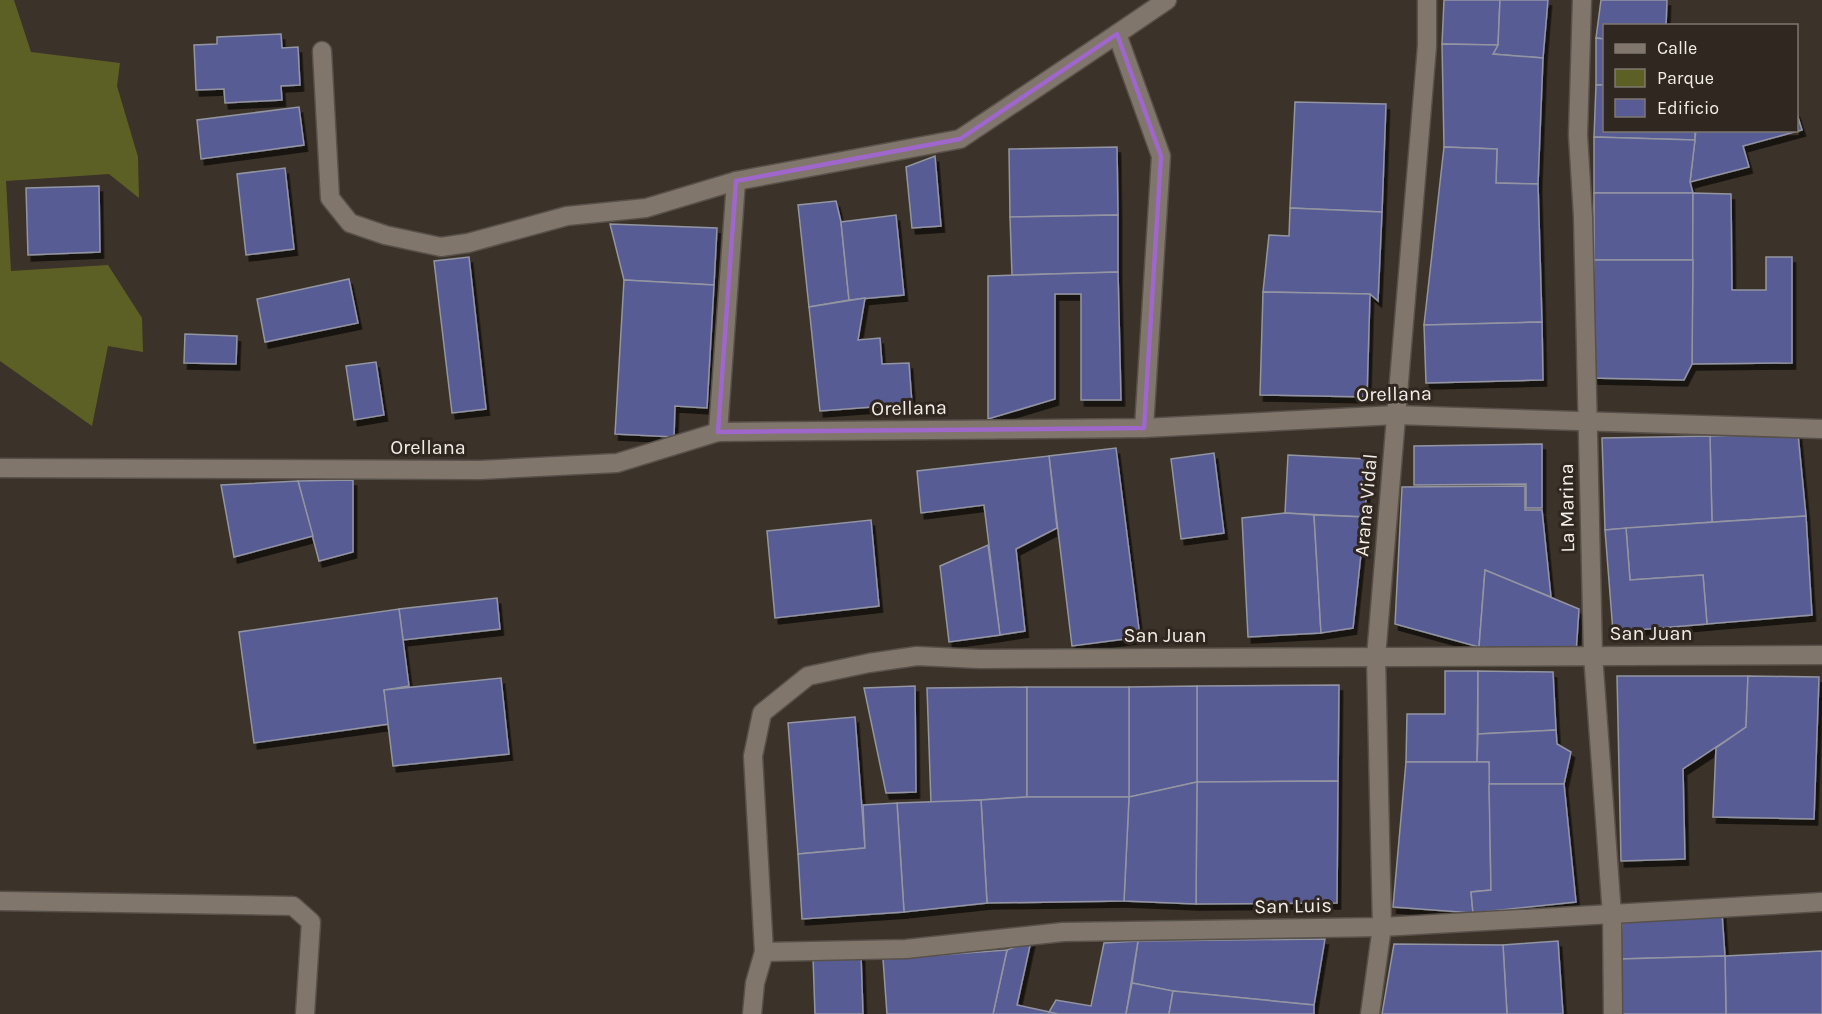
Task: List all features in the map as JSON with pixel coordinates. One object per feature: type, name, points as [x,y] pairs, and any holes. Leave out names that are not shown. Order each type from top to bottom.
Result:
[{"type":"street","points":[[322,51],[330,198],[350,224],[385,235],[441,247],[468,243],[567,216],[646,207],[736,181],[960,139],[1167,0]]},
{"type":"street","name":"Arana Vidal","points":[[1370,1014],[1382,927],[1376,657],[1427,46],[1427,0]]},
{"type":"street","name":"La Marina","points":[[1582,0],[1578,135],[1583,217],[1593,655],[1612,915],[1613,1014]]},
{"type":"street","points":[[1117,34],[1161,156],[1144,428]]},
{"type":"street","points":[[718,432],[736,181]]},
{"type":"street","name":"Orellana","points":[[0,468],[491,469],[617,463],[718,432],[1144,428],[1396,415],[1822,429]]},
{"type":"street","name":"San Juan","points":[[752,1014],[755,983],[764,952],[753,756],[762,713],[808,676],[917,656],[980,659],[1822,655]]},
{"type":"street","points":[[0,901],[293,906],[311,921],[305,1014]]},
{"type":"street","name":"San Luis","points":[[764,952],[906,949],[1063,932],[1382,927],[1822,902]]},
{"type":"highlighted area","points":[[1117,34],[1161,156],[1144,428],[718,432],[736,181],[960,139]]},
{"type":"green space","points":[[0,0],[14,0],[31,52],[120,63],[117,86],[138,157],[139,198],[109,174],[6,181],[11,271],[108,265],[142,318],[143,352],[108,346],[92,426],[0,361]]},
{"type":"building","points":[[1444,0],[1500,0],[1498,45],[1442,44]]},
{"type":"building","points":[[1500,0],[1548,0],[1543,58],[1493,54],[1498,45]]},
{"type":"building","points":[[1601,0],[1667,0],[1666,24],[1603,24],[1603,39],[1596,38]]},
{"type":"building","points":[[281,34],[282,48],[298,47],[300,85],[281,86],[282,100],[225,103],[224,89],[196,90],[194,45],[217,44],[217,37]]},
{"type":"building","points":[[1596,38],[1603,39],[1603,85],[1596,85]]},
{"type":"building","points":[[1442,44],[1498,45],[1493,54],[1543,58],[1538,184],[1496,183],[1497,149],[1444,147]]},
{"type":"building","points":[[1596,85],[1603,85],[1603,132],[1695,132],[1695,140],[1594,137]]},
{"type":"building","points":[[1295,102],[1386,104],[1382,212],[1290,208]]},
{"type":"building","points":[[299,107],[304,145],[201,159],[197,120]]},
{"type":"building","points":[[1798,117],[1802,130],[1798,131]]},
{"type":"building","points":[[1696,132],[1795,132],[1743,146],[1749,167],[1690,182]]},
{"type":"building","points":[[1594,137],[1695,140],[1690,182],[1693,193],[1594,193]]},
{"type":"building","points":[[1117,147],[1118,215],[1010,217],[1009,149]]},
{"type":"building","points":[[1444,147],[1497,149],[1496,183],[1538,184],[1542,322],[1424,325]]},
{"type":"building","points":[[935,156],[941,226],[912,228],[906,167]]},
{"type":"building","points":[[285,168],[294,249],[246,255],[237,174]]},
{"type":"building","points":[[99,186],[100,252],[28,255],[26,188]]},
{"type":"building","points":[[1594,193],[1693,193],[1693,260],[1594,260]]},
{"type":"building","points":[[1693,193],[1731,194],[1732,290],[1766,290],[1766,257],[1792,257],[1792,363],[1692,364]]},
{"type":"building","points":[[836,201],[841,222],[849,300],[809,307],[798,205]]},
{"type":"building","points":[[1290,208],[1382,212],[1378,301],[1370,294],[1263,292],[1269,235],[1289,236]]},
{"type":"building","points":[[896,215],[904,295],[849,300],[841,222]]},
{"type":"building","points":[[1118,215],[1118,272],[1012,275],[1010,217]]},
{"type":"building","points":[[610,224],[717,228],[714,285],[624,280]]},
{"type":"building","points":[[469,257],[486,409],[452,413],[434,261]]},
{"type":"building","points":[[1594,260],[1693,260],[1692,364],[1684,380],[1590,378]]},
{"type":"building","points":[[1118,272],[1121,400],[1081,400],[1081,294],[1055,294],[1055,399],[988,419],[988,276]]},
{"type":"building","points":[[349,279],[358,323],[265,342],[257,299]]},
{"type":"building","points":[[624,280],[714,285],[707,408],[675,406],[674,437],[615,434]]},
{"type":"building","points":[[1263,292],[1370,294],[1367,397],[1260,395]]},
{"type":"building","points":[[865,298],[858,340],[880,338],[882,364],[909,363],[912,404],[820,411],[809,307]]},
{"type":"building","points":[[1542,322],[1543,380],[1426,383],[1424,325]]},
{"type":"building","points":[[185,334],[237,336],[236,364],[184,363]]},
{"type":"building","points":[[376,362],[384,415],[354,420],[346,366]]},
{"type":"building","points":[[1798,434],[1806,516],[1712,522],[1710,436]]},
{"type":"building","points":[[1710,436],[1712,522],[1605,530],[1602,438]]},
{"type":"building","points":[[1542,444],[1542,508],[1526,508],[1526,484],[1414,485],[1414,446]]},
{"type":"building","points":[[1116,448],[1140,637],[1072,646],[1049,456]]},
{"type":"building","points":[[1214,453],[1224,533],[1181,539],[1171,459]]},
{"type":"building","points":[[1288,455],[1368,459],[1365,517],[1285,513]]},
{"type":"building","points":[[1049,456],[1057,528],[1016,549],[1025,631],[1000,635],[984,505],[921,513],[917,471]]},
{"type":"building","points":[[353,480],[353,552],[319,561],[298,481]]},
{"type":"building","points":[[298,481],[313,536],[234,557],[221,485]]},
{"type":"building","points":[[1525,486],[1525,510],[1542,510],[1551,597],[1485,570],[1479,647],[1395,624],[1402,487]]},
{"type":"building","points":[[1285,513],[1314,515],[1321,633],[1248,637],[1242,518]]},
{"type":"building","points":[[1314,515],[1365,517],[1353,628],[1321,633]]},
{"type":"building","points":[[1806,516],[1812,615],[1707,624],[1703,575],[1630,580],[1626,528]]},
{"type":"building","points":[[871,520],[879,606],[775,618],[767,531]]},
{"type":"building","points":[[1626,528],[1630,580],[1703,575],[1707,624],[1613,632],[1605,530]]},
{"type":"building","points":[[988,545],[1000,635],[949,642],[940,566]]},
{"type":"building","points":[[1485,570],[1579,609],[1576,653],[1479,647]]},
{"type":"building","points":[[497,598],[500,629],[403,640],[399,609]]},
{"type":"building","points":[[399,609],[409,686],[384,690],[389,724],[254,743],[239,632]]},
{"type":"building","points":[[1445,671],[1478,671],[1477,762],[1406,762],[1407,714],[1445,714]]},
{"type":"building","points":[[1478,671],[1553,672],[1556,730],[1478,734]]},
{"type":"building","points":[[1617,676],[1748,676],[1746,727],[1683,769],[1685,859],[1621,861]]},
{"type":"building","points":[[1748,676],[1819,677],[1814,819],[1713,817],[1716,748],[1746,727]]},
{"type":"building","points":[[501,678],[509,754],[393,766],[384,690]]},
{"type":"building","points":[[1339,685],[1338,781],[1197,782],[1197,686]]},
{"type":"building","points":[[915,686],[916,792],[886,793],[864,688]]},
{"type":"building","points":[[1197,686],[1197,782],[1129,797],[1129,687]]},
{"type":"building","points":[[1027,687],[1027,797],[931,803],[927,688]]},
{"type":"building","points":[[1027,687],[1129,687],[1129,797],[1027,797]]},
{"type":"building","points":[[855,717],[865,848],[798,854],[788,723]]},
{"type":"building","points":[[1556,730],[1557,744],[1571,752],[1564,784],[1489,784],[1489,762],[1477,762],[1478,734]]},
{"type":"building","points":[[1406,762],[1489,762],[1491,890],[1471,892],[1473,913],[1393,907]]},
{"type":"building","points":[[1338,781],[1337,903],[1196,904],[1197,782]]},
{"type":"building","points":[[1197,782],[1196,904],[1124,901],[1129,797]]},
{"type":"building","points":[[1489,784],[1564,784],[1576,902],[1473,913],[1471,892],[1491,890]]},
{"type":"building","points":[[1027,797],[1129,797],[1124,901],[987,903],[981,800]]},
{"type":"building","points":[[981,800],[987,903],[904,912],[897,803]]},
{"type":"building","points":[[897,803],[904,912],[802,919],[798,854],[865,848],[863,805]]},
{"type":"building","points":[[1722,913],[1725,956],[1620,959],[1622,922]]},
{"type":"building","points":[[1325,939],[1314,1005],[1173,991],[1132,983],[1138,941]]},
{"type":"building","points":[[1031,941],[1017,1005],[1059,1014],[993,1014],[1007,950]]},
{"type":"building","points":[[1138,941],[1126,1014],[1049,1012],[1056,1000],[1091,1006],[1104,943]]},
{"type":"building","points":[[1558,941],[1563,1014],[1507,1014],[1503,945]]},
{"type":"building","points":[[1394,944],[1503,945],[1507,1014],[1382,1014]]},
{"type":"building","points":[[1007,950],[993,1014],[887,1014],[883,959]]},
{"type":"building","points":[[1822,951],[1822,1014],[1726,1014],[1725,956]]},
{"type":"building","points":[[861,955],[863,1014],[815,1014],[813,957]]},
{"type":"building","points":[[1725,956],[1726,1014],[1621,1014],[1620,959]]},
{"type":"building","points":[[1132,983],[1173,991],[1169,1014],[1126,1014]]},
{"type":"building","points":[[1173,991],[1314,1005],[1314,1014],[1169,1014]]}]
